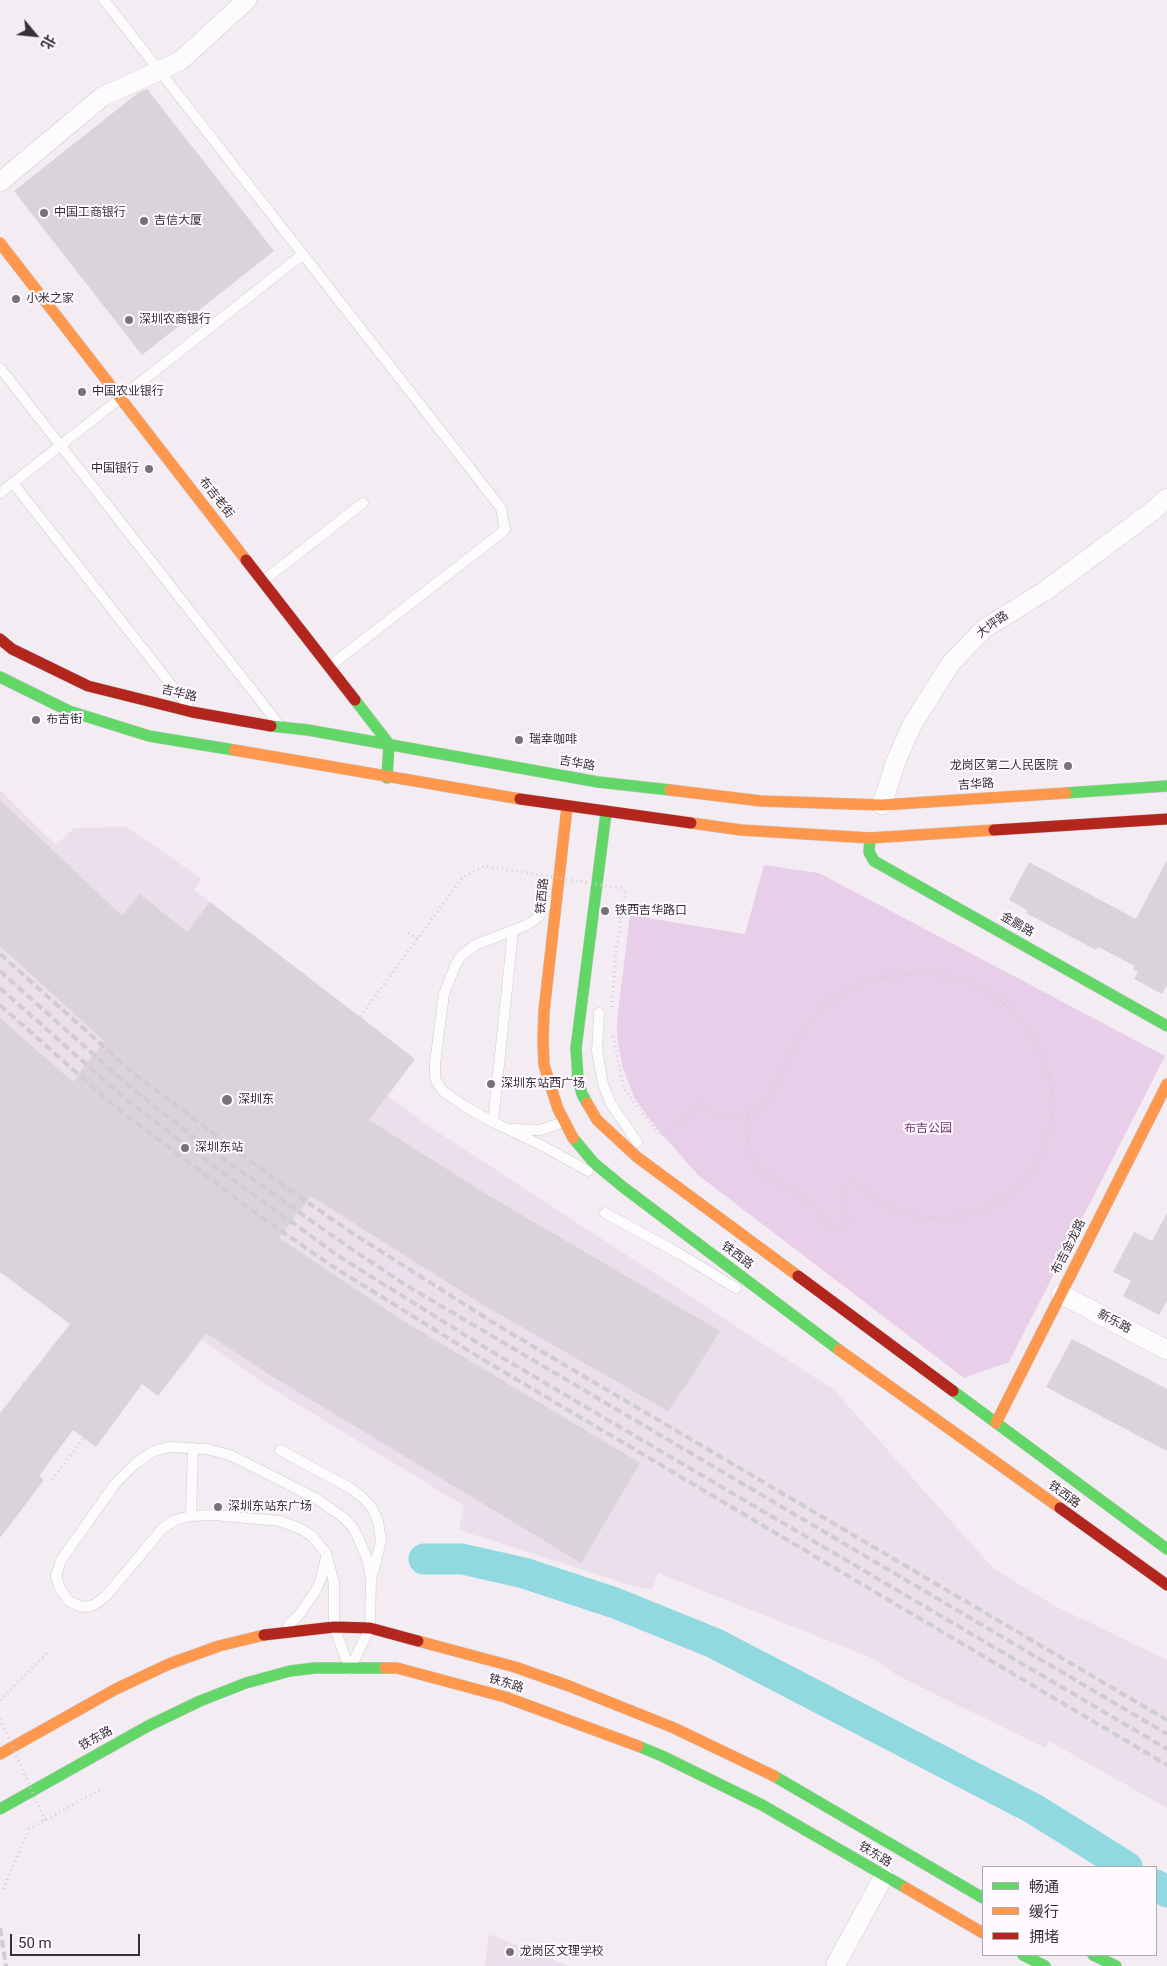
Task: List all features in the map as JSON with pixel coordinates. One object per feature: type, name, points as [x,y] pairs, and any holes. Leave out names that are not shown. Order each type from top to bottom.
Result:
[{"type":"main road","name":"布吉老街","points":[[0,243],[389,744]]},
{"type":"main road","name":"吉华路","points":[[0,639],[12,649],[88,686],[192,712],[281,728],[308,730],[598,782],[761,801],[882,805],[1167,786]]},
{"type":"main road","points":[[0,677],[69,711],[149,736],[387,778],[567,807],[753,832],[870,838],[1167,819]]},
{"type":"main road","points":[[387,778],[389,744]]},
{"type":"main road","name":"铁西路","points":[[567,807],[544,1012],[544,1065],[550,1087],[577,1115],[597,1120],[620,1142],[664,1177],[996,1423],[1138,1537],[1167,1549]]},
{"type":"main road","name":"铁西路","points":[[606,813],[576,1048],[578,1144],[594,1163],[647,1206],[843,1354],[1167,1585]]},
{"type":"main road","name":"金鹏路","points":[[870,838],[869,852],[874,861],[1167,1026]]},
{"type":"main road","name":"布吉金龙路","points":[[996,1423],[1167,1084]]},
{"type":"main road","points":[[1125,1556],[1138,1537]]},
{"type":"main road","name":"铁东路","points":[[0,1754],[116,1689],[169,1664],[219,1646],[274,1633],[334,1627],[370,1628],[515,1668],[586,1692],[674,1728],[777,1777],[982,1897]]},
{"type":"main road","name":"铁东路","points":[[0,1809],[148,1726],[224,1691],[246,1683],[290,1671],[316,1668],[397,1668],[443,1679],[514,1700],[610,1735],[696,1772],[762,1805],[982,1933]]},
{"type":"main road","points":[[1025,1956],[1045,1966]]},
{"type":"main road","points":[[1095,1956],[1116,1966]]},
{"type":"street","points":[[0,182],[102,96],[180,61],[248,0]]},
{"type":"street","name":"大坪路","points":[[882,805],[896,761],[912,725],[951,663],[985,628],[1045,591],[1154,510],[1167,498]]},
{"type":"street","name":"新乐路","points":[[1061,1294],[1167,1350]]},
{"type":"street","points":[[837,1966],[836,1964],[884,1876]]},
{"type":"lane","points":[[104,0],[501,508],[505,530],[329,667]]},
{"type":"lane","points":[[0,493],[303,254]]},
{"type":"lane","points":[[0,368],[281,728]]},
{"type":"lane","points":[[13,483],[192,712]]},
{"type":"lane","points":[[262,581],[364,503]]},
{"type":"lane","points":[[558,884],[551,900],[537,918],[528,925],[475,945],[460,957],[454,966],[444,994],[435,1063],[436,1077],[440,1088],[456,1100],[493,1122],[568,1159],[647,1206]]},
{"type":"lane","points":[[493,1122],[513,931]]},
{"type":"lane","points":[[599,1013],[598,1051],[603,1084],[611,1104],[624,1124],[664,1177]]},
{"type":"lane","points":[[493,1122],[531,1131],[549,1128],[577,1115]]},
{"type":"lane","points":[[605,1213],[680,1254],[843,1354]]},
{"type":"lane","points":[[169,1447],[193,1448],[230,1455],[317,1499],[333,1509],[354,1529],[367,1558],[371,1579],[370,1628],[350,1668],[334,1627],[334,1583],[326,1553],[312,1536],[301,1529],[280,1521],[214,1515],[191,1516],[175,1520],[163,1528],[119,1582],[106,1596],[94,1605],[82,1607],[70,1602],[60,1589],[56,1576],[61,1560],[122,1478],[135,1464],[154,1451],[169,1447]]},
{"type":"lane","points":[[191,1516],[193,1448]]},
{"type":"lane","points":[[280,1450],[350,1488],[362,1496],[372,1508],[378,1521],[381,1540],[371,1579]]},
{"type":"lane","points":[[274,1633],[288,1625],[308,1604],[321,1579],[326,1553]]},
{"type":"path","points":[[0,1496],[104,1352],[360,1017],[462,877],[485,866],[626,889],[616,952],[612,1014]]},
{"type":"path","points":[[408,933],[418,938]]},
{"type":"path","points":[[612,1031],[624,1089],[661,1136],[701,1104],[713,1112],[730,1117],[748,1114],[763,1105],[774,1090],[799,1035],[818,1012],[855,986],[876,979],[925,973],[952,977],[977,986],[1000,1000],[1020,1018],[1036,1040],[1046,1065],[1053,1093],[1052,1123],[1043,1151],[1028,1176],[1007,1196],[981,1211],[953,1218],[924,1218],[895,1211],[870,1196],[852,1182],[845,1184],[841,1190],[848,1222],[845,1228],[840,1231],[833,1231],[828,1227],[818,1211],[799,1194],[776,1183],[759,1169],[749,1148],[747,1137],[748,1114]]},
{"type":"path","points":[[23,1383],[60,1413],[88,1432],[50,1483]]},
{"type":"path","points":[[0,1700],[48,1652]]},
{"type":"path","points":[[0,1719],[45,1821]]},
{"type":"path","points":[[3,1889],[29,1830],[101,1789]]},
{"type":"shaded area","name":"深圳东站","points":[[0,790],[56,845],[74,828],[127,827],[202,879],[194,890],[415,1059],[388,1096],[430,1127],[834,1390],[993,1568],[1053,1605],[1167,1660],[1167,1808],[1049,1741],[1045,1748],[897,1675],[872,1658],[658,1573],[652,1590],[636,1587],[459,1530],[464,1506],[268,1386],[202,1340],[158,1396],[142,1384],[0,1226]]},
{"type":"shaded area","name":"龙岗区文理学校","points":[[489,1934],[569,1966],[485,1966]]},
{"type":"green space","name":"布吉公园","points":[[764,865],[819,873],[1165,1056],[1009,1362],[964,1378],[698,1175],[654,1125],[635,1099],[623,1069],[617,1037],[617,1020],[630,915],[745,934]]},
{"type":"building","name":"吉信大厦","points":[[147,89],[274,251],[142,355],[14,191],[138,93]]},
{"type":"building","points":[[0,800],[122,916],[140,894],[187,932],[210,902],[415,1059],[369,1120],[491,1197],[720,1331],[668,1411],[480,1303],[311,1196],[279,1238],[402,1320],[640,1463],[581,1563],[275,1378],[206,1333],[158,1396],[142,1384],[96,1447],[73,1430],[39,1476],[44,1480],[0,1538],[0,1413],[70,1324],[0,1272],[0,1018],[73,1082],[104,1041],[0,946]]},
{"type":"building","points":[[1167,860],[1167,985],[1162,994],[1134,979],[1138,972],[1133,969],[1135,966],[1098,947],[1096,950],[1026,913],[1027,910],[1009,900],[1029,862],[1136,919]]},
{"type":"building","points":[[1167,1213],[1167,1301],[1159,1315],[1123,1296],[1131,1281],[1113,1272],[1134,1232],[1152,1241]]},
{"type":"building","points":[[1072,1339],[1167,1389],[1167,1451],[1046,1387]]},
{"type":"waterway","points":[[424,1559],[462,1559],[524,1573],[615,1603],[714,1643],[1034,1809],[1125,1866]]},
{"type":"waterway","points":[[1157,1886],[1167,1892]]},
{"type":"railway","points":[[0,954],[137,1076],[280,1183],[355,1235],[502,1328],[1167,1720]]},
{"type":"railway","points":[[0,971],[129,1086],[200,1142],[404,1284],[1167,1734]]},
{"type":"railway","points":[[0,988],[121,1095],[193,1151],[340,1257],[489,1350],[1167,1749]]},
{"type":"railway","points":[[0,1005],[113,1105],[257,1214],[332,1266],[482,1359],[1167,1765]]},
{"type":"railway","points":[[0,1928],[6,1966]]},
{"type":"traffic: fast","points":[[0,677],[69,711],[149,736],[234,750]]},
{"type":"traffic: fast","points":[[355,700],[389,744],[387,778]]},
{"type":"traffic: fast","points":[[271,726],[308,730],[598,782],[670,790]]},
{"type":"traffic: fast","points":[[1066,793],[1167,786]]},
{"type":"traffic: fast","points":[[587,1103],[582,1094],[578,1079],[576,1048],[606,813]]},
{"type":"traffic: fast","points":[[870,838],[869,852],[874,861],[1167,1026]]},
{"type":"traffic: fast","points":[[573,1138],[594,1163],[623,1187],[839,1350]]},
{"type":"traffic: fast","points":[[953,1391],[1167,1549]]},
{"type":"traffic: fast","points":[[0,1809],[148,1726],[200,1701],[246,1683],[290,1671],[315,1668],[385,1668]]},
{"type":"traffic: fast","points":[[638,1746],[762,1805],[906,1888]]},
{"type":"traffic: fast","points":[[774,1776],[982,1897]]},
{"type":"traffic: fast","points":[[1025,1956],[1045,1966]]},
{"type":"traffic: fast","points":[[1095,1956],[1116,1966]]},
{"type":"traffic: slow","points":[[0,243],[246,560]]},
{"type":"traffic: slow","points":[[234,750],[520,799]]},
{"type":"traffic: slow","points":[[670,790],[761,801],[882,805],[1066,793]]},
{"type":"traffic: slow","points":[[567,807],[544,1011],[543,1040],[544,1065],[558,1109],[573,1138]]},
{"type":"traffic: slow","points":[[691,823],[741,830],[870,838],[994,830]]},
{"type":"traffic: slow","points":[[996,1423],[1167,1084]]},
{"type":"traffic: slow","points":[[587,1103],[597,1120],[637,1157],[798,1276]]},
{"type":"traffic: slow","points":[[839,1350],[1060,1508]]},
{"type":"traffic: slow","points":[[0,1754],[116,1689],[169,1664],[219,1646],[264,1635]]},
{"type":"traffic: slow","points":[[418,1641],[515,1667],[569,1686],[674,1728],[774,1776]]},
{"type":"traffic: slow","points":[[385,1668],[397,1668],[505,1697],[638,1746]]},
{"type":"traffic: slow","points":[[906,1888],[982,1932]]},
{"type":"traffic: jam","points":[[246,560],[355,700]]},
{"type":"traffic: jam","points":[[0,639],[12,649],[88,686],[192,712],[271,726]]},
{"type":"traffic: jam","points":[[520,799],[691,823]]},
{"type":"traffic: jam","points":[[994,830],[1167,819]]},
{"type":"traffic: jam","points":[[798,1276],[953,1391]]},
{"type":"traffic: jam","points":[[1060,1508],[1167,1585]]},
{"type":"traffic: jam","points":[[264,1635],[334,1627],[370,1628],[418,1641]]},
{"type":"place","name":"中国工商银行","points":[[44,213]]},
{"type":"place","name":"吉信大厦","points":[[144,221]]},
{"type":"place","name":"小米之家","points":[[16,299]]},
{"type":"place","name":"深圳农商银行","points":[[129,320]]},
{"type":"place","name":"中国农业银行","points":[[82,392]]},
{"type":"place","name":"中国银行","points":[[149,469]]},
{"type":"place","name":"布吉街","points":[[36,720]]},
{"type":"place","name":"瑞幸咖啡","points":[[519,740]]},
{"type":"place","name":"龙岗区第二人民医院","points":[[1068,766]]},
{"type":"place","name":"铁西吉华路口","points":[[605,911]]},
{"type":"place","name":"深圳东站西广场","points":[[491,1084]]},
{"type":"place","name":"深圳东","points":[[227,1100]]},
{"type":"place","name":"深圳东站","points":[[185,1148]]},
{"type":"place","name":"深圳东站东广场","points":[[218,1507]]},
{"type":"place","name":"龙岗区文理学校","points":[[510,1952]]}]
